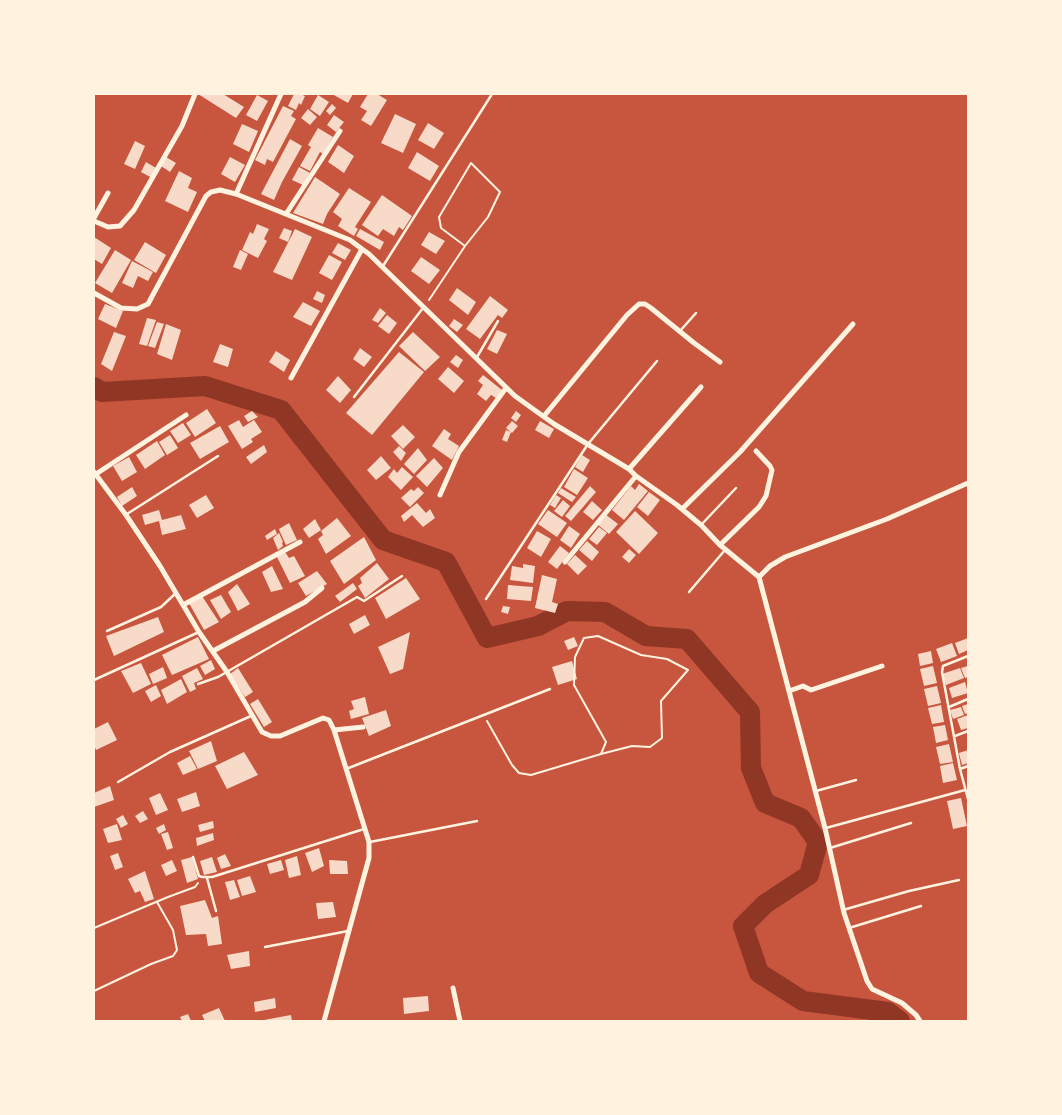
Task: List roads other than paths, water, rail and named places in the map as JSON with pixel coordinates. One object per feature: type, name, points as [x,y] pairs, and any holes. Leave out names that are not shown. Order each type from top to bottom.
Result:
[{"type":"street","points":[[108,193],[94,220],[108,227],[120,226],[134,210],[182,126],[195,94]]},
{"type":"street","points":[[236,194],[281,94]]},
{"type":"street","points":[[286,214],[340,131]]},
{"type":"street","points":[[94,293],[121,308],[137,309],[148,304],[206,196],[211,192],[220,190],[236,194],[350,240],[382,267],[515,396],[629,469],[701,525],[726,550],[759,577],[825,828],[843,910],[867,980],[872,989],[902,1003],[920,1021]]},
{"type":"street","points":[[291,378],[362,249]]},
{"type":"street","points":[[544,416],[627,315],[639,304],[645,304],[651,308],[679,332],[720,362]]},
{"type":"street","points":[[682,509],[740,452],[853,324]]},
{"type":"street","points":[[629,469],[701,387]]},
{"type":"street","points":[[440,495],[459,452],[506,388]]},
{"type":"street","points":[[186,415],[95,473],[160,566],[199,632],[227,672],[262,732],[271,736],[280,736],[323,718],[329,720],[334,730],[369,842],[369,858],[324,1021]]},
{"type":"street","points":[[720,544],[759,507],[766,496],[772,470],[756,451]]},
{"type":"street","points":[[565,562],[636,476]]},
{"type":"street","points":[[759,577],[770,566],[785,558],[886,519],[968,483]]},
{"type":"street","points":[[183,605],[300,542]]},
{"type":"street","points":[[213,651],[306,602],[322,588]]},
{"type":"street","points":[[789,691],[803,686],[811,690],[882,666]]},
{"type":"street","points":[[334,730],[362,727]]},
{"type":"street","points":[[453,988],[460,1021]]},
{"type":"lane","points":[[382,267],[492,94]]},
{"type":"lane","points":[[354,397],[423,308]]},
{"type":"lane","points":[[679,332],[696,313]]},
{"type":"lane","points":[[476,359],[498,321]]},
{"type":"lane","points":[[486,599],[588,444],[657,361]]},
{"type":"lane","points":[[126,515],[218,456]]},
{"type":"lane","points":[[701,525],[736,488]]},
{"type":"lane","points":[[688,592],[726,550]]},
{"type":"lane","points":[[198,684],[227,672],[357,597],[364,601],[402,576]]},
{"type":"lane","points":[[107,631],[161,607],[176,594]]},
{"type":"lane","points":[[94,680],[199,632]]},
{"type":"lane","points":[[968,656],[943,666],[942,672],[960,769],[968,799]]},
{"type":"lane","points":[[345,770],[550,689]]},
{"type":"lane","points":[[948,707],[968,699]]},
{"type":"lane","points":[[118,782],[170,752],[253,716]]},
{"type":"lane","points":[[955,736],[968,731]]},
{"type":"lane","points":[[960,769],[968,766]]},
{"type":"lane","points":[[815,791],[856,780]]},
{"type":"lane","points":[[825,828],[965,790]]},
{"type":"lane","points":[[369,842],[477,821]]},
{"type":"lane","points":[[829,848],[910,823]]},
{"type":"lane","points":[[193,857],[199,876],[207,878],[364,829]]},
{"type":"lane","points":[[207,878],[216,911]]},
{"type":"lane","points":[[843,910],[909,891],[959,880]]},
{"type":"lane","points":[[849,928],[921,906]]},
{"type":"lane","points":[[266,947],[348,931]]},
{"type":"waterway","points":[[94,387],[102,392],[205,386],[281,410],[383,540],[446,562],[487,638],[538,626],[567,611],[605,612],[646,636],[687,639],[750,712],[751,768],[765,803],[801,818],[818,842],[809,875],[765,904],[743,926],[759,973],[803,1001],[888,1012],[900,1021]]}]
